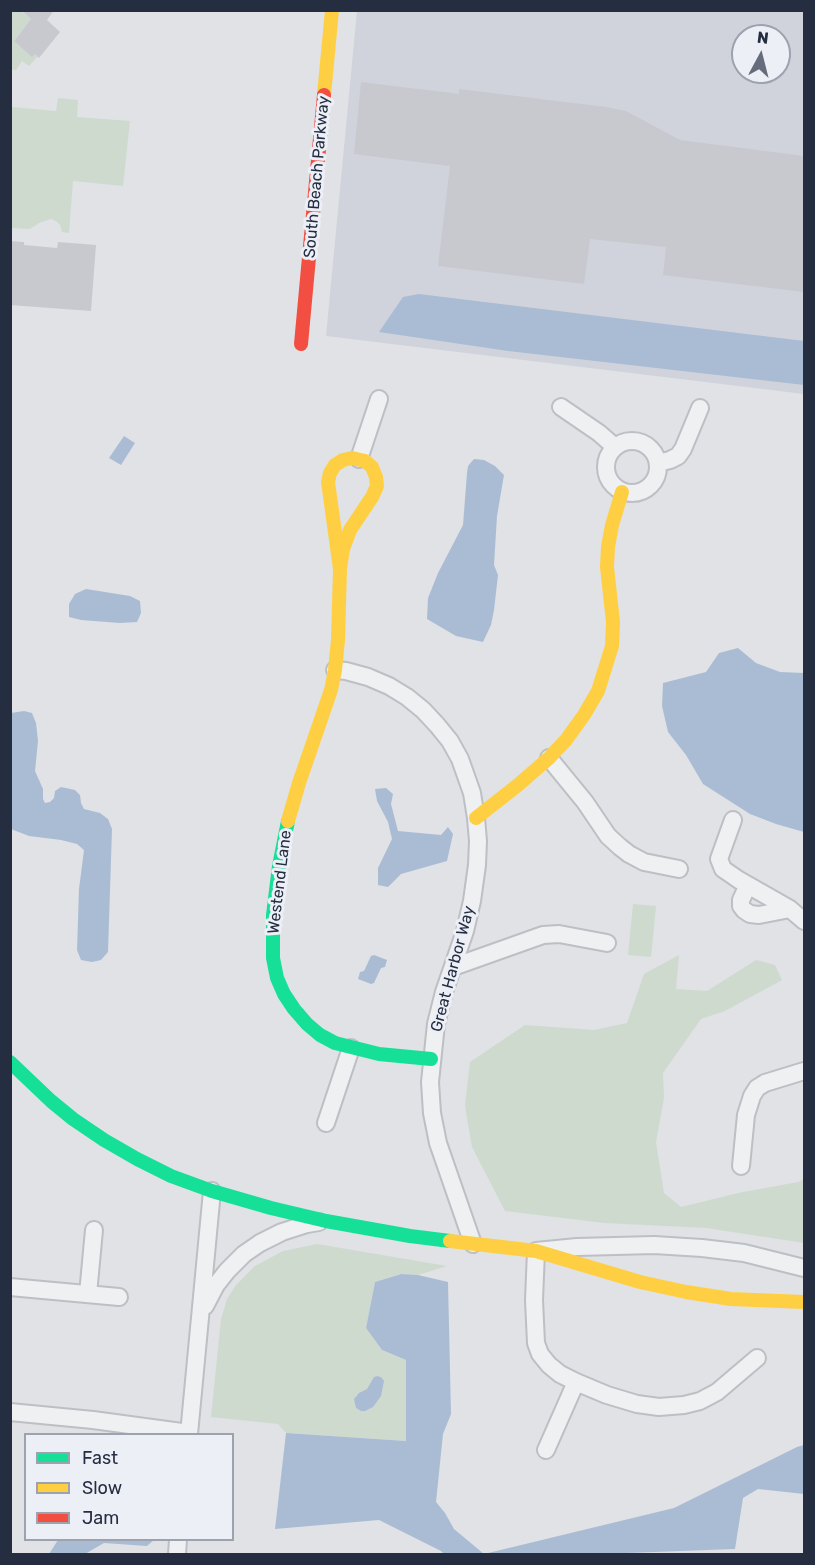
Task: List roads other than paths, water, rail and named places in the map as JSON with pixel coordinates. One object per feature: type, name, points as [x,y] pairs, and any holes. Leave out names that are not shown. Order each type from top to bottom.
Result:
[{"type":"street","name":"South Beach Parkway","points":[[301,344],[332,10]]},
{"type":"street","points":[[359,459],[379,399]]},
{"type":"street","points":[[561,407],[615,447]]},
{"type":"street","points":[[658,462],[678,456],[700,408]]},
{"type":"street","points":[[629,441],[648,446],[658,462],[658,472],[648,488],[631,494],[615,488],[606,473],[609,454],[620,443],[629,441]]},
{"type":"street","points":[[352,458],[365,461],[372,467],[377,486],[350,530],[343,549],[340,569],[328,482],[335,465],[352,458]]},
{"type":"street","points":[[476,818],[549,758],[566,740],[598,691],[612,646],[613,622],[607,567],[608,547],[622,492]]},
{"type":"street","name":"Westend Lane","points":[[340,569],[335,670],[331,690],[285,832],[274,906],[272,948],[284,994],[307,1024],[320,1035],[351,1048],[379,1054],[431,1059]]},
{"type":"street","name":"Great Harbor Way","points":[[335,670],[368,677],[389,686],[423,710],[450,741],[460,759],[472,794],[478,841],[472,901],[436,1024],[430,1082],[432,1113],[438,1143],[473,1244]]},
{"type":"street","points":[[549,758],[585,802],[608,836],[620,847],[644,862],[679,869]]},
{"type":"street","points":[[734,820],[719,859],[723,869],[790,909],[804,921]]},
{"type":"street","points":[[748,885],[741,900],[741,906],[750,914],[759,915],[790,909]]},
{"type":"street","points":[[453,967],[543,935],[560,934],[607,943]]},
{"type":"street","points":[[326,1123],[351,1048]]},
{"type":"street","points":[[10,1062],[51,1101],[104,1140],[171,1176],[212,1191],[326,1221],[410,1236],[536,1251],[640,1282],[686,1293],[731,1299],[804,1302]]},
{"type":"street","points":[[741,1166],[746,1115],[757,1088],[765,1083],[804,1071]]},
{"type":"street","points":[[189,1433],[212,1191]]},
{"type":"street","points":[[200,1322],[216,1285],[244,1254],[282,1232],[326,1221]]},
{"type":"street","points":[[88,1294],[94,1230]]},
{"type":"street","points":[[536,1251],[654,1245],[702,1248],[744,1253],[804,1268]]},
{"type":"street","points":[[536,1251],[534,1300],[536,1343],[540,1354],[549,1365],[576,1382],[637,1404],[659,1407],[684,1405],[700,1401],[717,1392],[757,1358]]},
{"type":"street","points":[[10,1287],[119,1297]]},
{"type":"street","points":[[546,1450],[576,1382]]},
{"type":"street","points":[[10,1412],[93,1420],[182,1433]]},
{"type":"water","points":[[419,294],[804,341],[804,385],[508,351],[379,332],[403,297]]},
{"type":"water","points":[[124,436],[135,443],[121,465],[109,458]]},
{"type":"water","points":[[474,459],[484,460],[504,475],[497,516],[494,565],[498,575],[494,610],[491,625],[483,642],[456,636],[427,619],[428,598],[463,525],[468,466]]},
{"type":"water","points":[[86,589],[130,596],[140,601],[141,613],[137,622],[120,623],[69,617],[69,604],[75,594]]},
{"type":"water","points":[[738,648],[756,663],[780,672],[804,673],[804,832],[750,814],[703,784],[686,755],[668,732],[662,706],[663,683],[706,672],[719,653]]},
{"type":"water","points":[[24,711],[32,713],[36,723],[38,741],[35,771],[43,789],[45,803],[54,798],[55,791],[61,787],[75,790],[80,795],[84,809],[100,813],[108,819],[112,829],[108,952],[101,960],[92,962],[81,960],[77,950],[79,889],[84,850],[77,844],[29,836],[11,829],[11,713]]},
{"type":"water","points":[[386,788],[393,794],[391,804],[398,831],[441,835],[448,827],[453,834],[447,861],[401,874],[388,887],[378,885],[378,868],[392,839],[388,822],[377,801],[375,789]]},
{"type":"water","points":[[371,956],[387,960],[385,967],[381,968],[374,983],[371,984],[358,979],[360,972],[364,971]]},
{"type":"water","points":[[401,1274],[418,1275],[448,1282],[451,1414],[443,1434],[436,1502],[454,1529],[484,1554],[444,1554],[379,1520],[275,1529],[286,1433],[406,1441],[406,1360],[382,1350],[366,1328],[375,1282]]},
{"type":"water","points":[[378,1376],[384,1381],[381,1396],[373,1407],[361,1411],[356,1408],[354,1399],[367,1389],[374,1377]]},
{"type":"water","points":[[804,1445],[804,1494],[758,1489],[743,1498],[735,1549],[600,1554],[484,1554],[674,1508]]},
{"type":"water","points":[[57,1541],[153,1541],[147,1546],[104,1543],[85,1554],[49,1554]]}]
